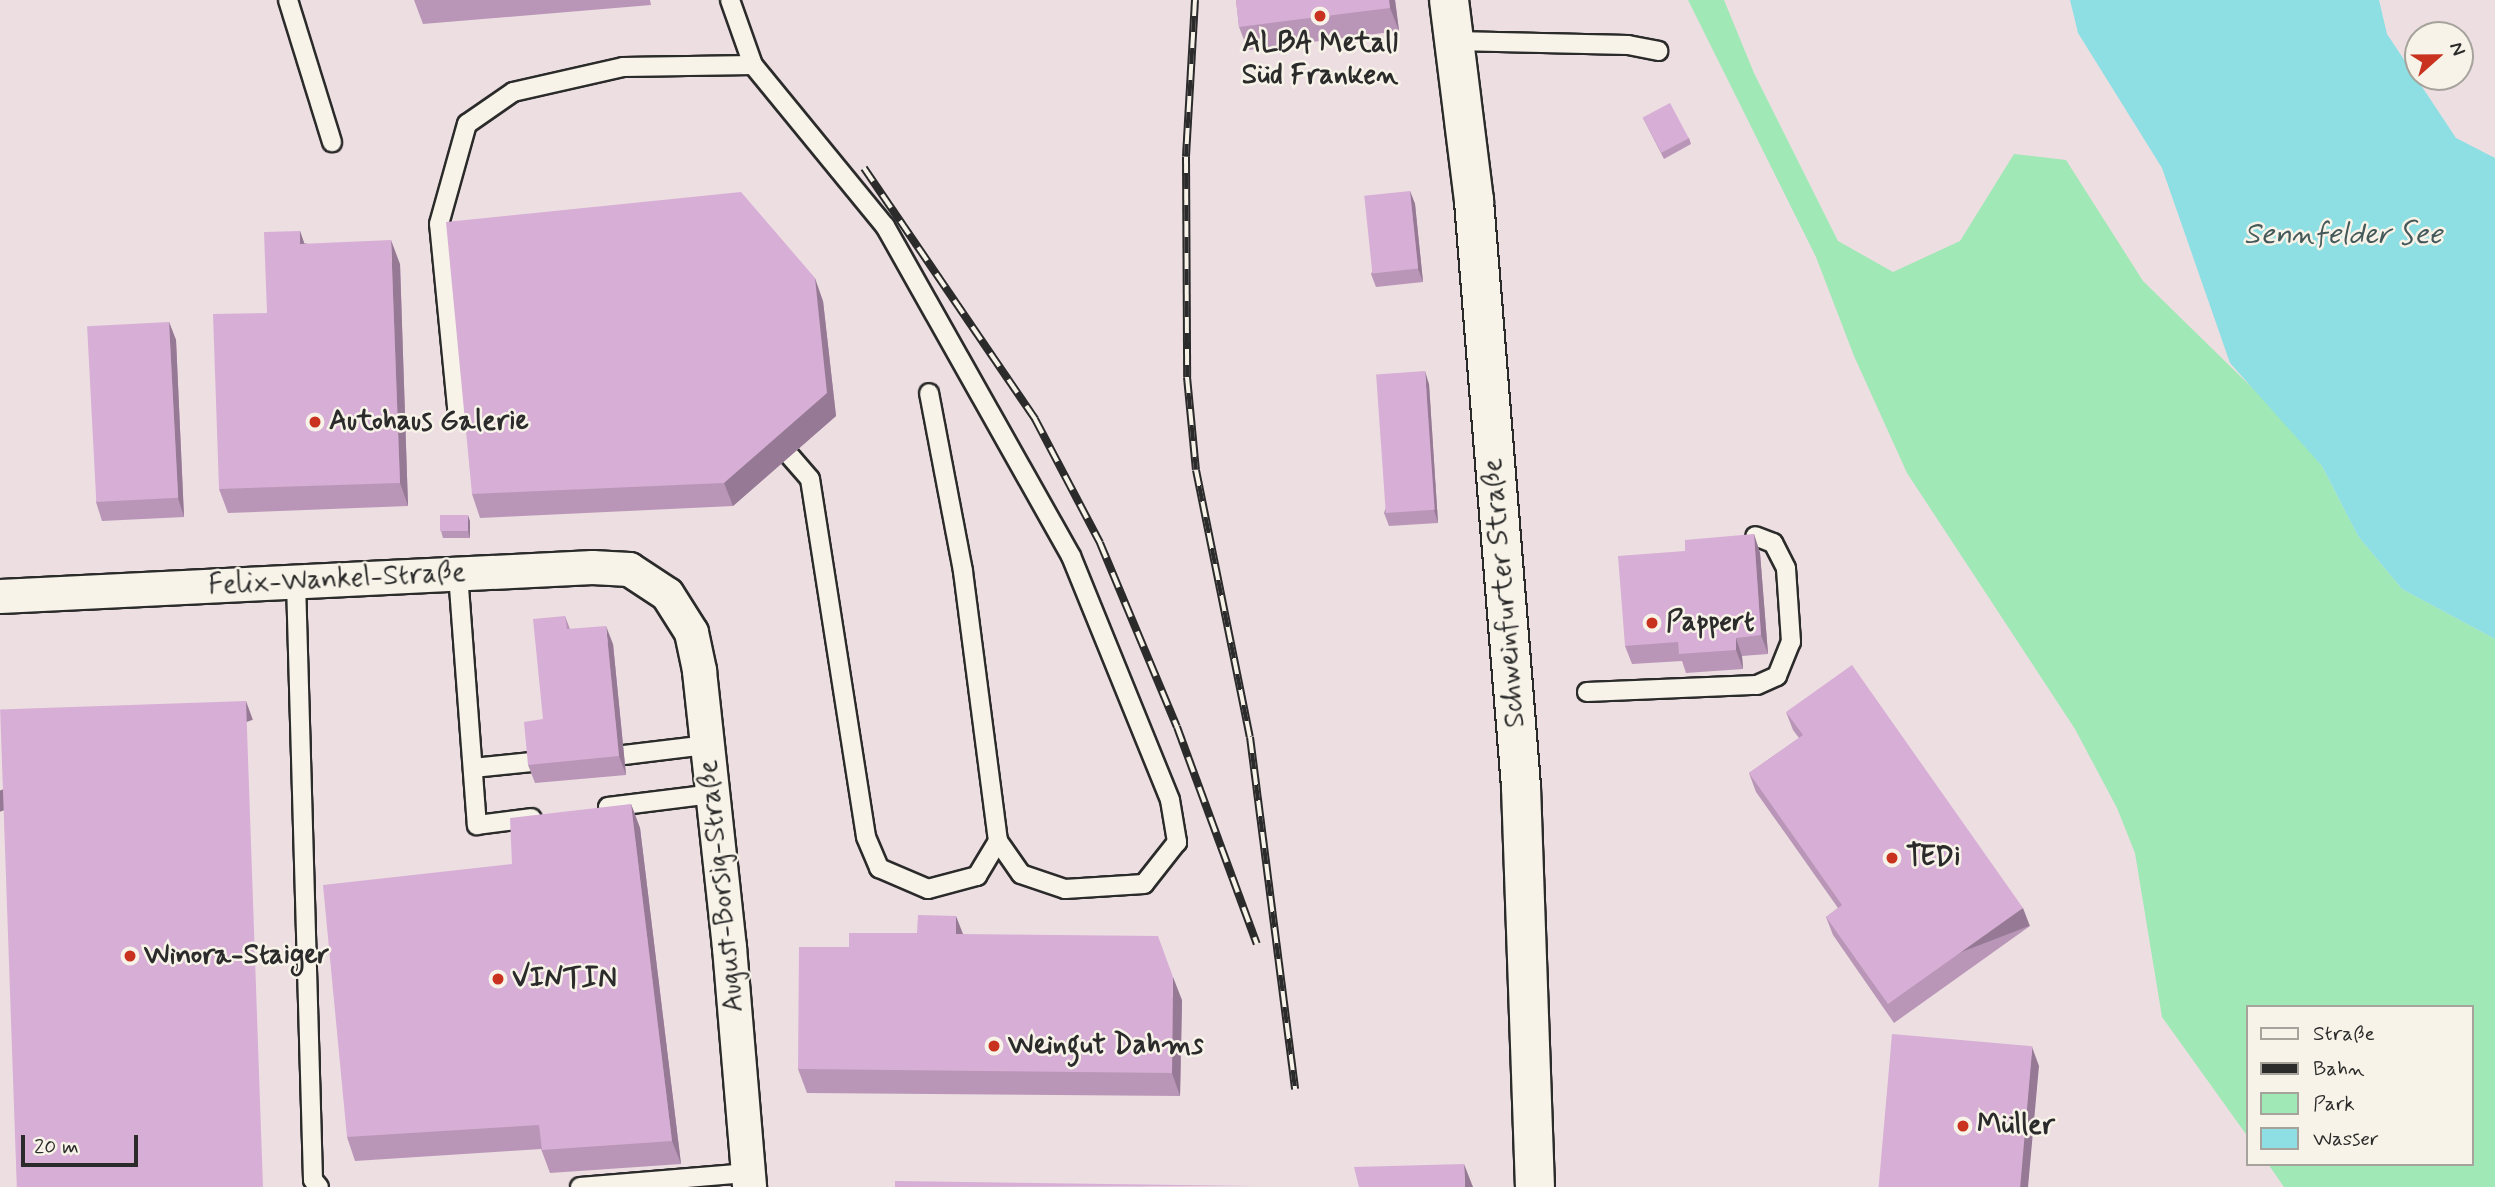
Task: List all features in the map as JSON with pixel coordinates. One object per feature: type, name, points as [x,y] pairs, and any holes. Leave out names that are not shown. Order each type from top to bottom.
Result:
[{"type":"main road","name":"Schweinfurter Straße","points":[[1449,0],[1475,214],[1521,787],[1535,1187]]},
{"type":"street","name":"Felix-Wankel-Straße","points":[[0,596],[458,574],[628,569],[667,594]]},
{"type":"street","name":"August-Borsig-Straße","points":[[667,594],[691,632],[707,746],[749,1180]]},
{"type":"lane","points":[[288,0],[332,142]]},
{"type":"lane","points":[[730,0],[753,65],[885,226],[1071,556],[1170,800],[1177,842],[1144,884],[1065,889],[1021,874],[998,841],[963,572],[929,393]]},
{"type":"lane","points":[[1455,41],[1586,43],[1658,51]]},
{"type":"lane","points":[[469,415],[458,416],[439,224],[467,124],[513,92],[623,67],[753,65]]},
{"type":"lane","points":[[790,456],[810,479],[866,837],[879,868],[928,890],[977,876],[998,841]]},
{"type":"lane","points":[[1587,692],[1757,685],[1777,676],[1791,642],[1786,568],[1773,543],[1755,536]]},
{"type":"lane","points":[[458,574],[477,825],[547,816]]},
{"type":"lane","points":[[296,582],[313,1180],[319,1187]]},
{"type":"lane","points":[[624,755],[707,746]]},
{"type":"lane","points":[[473,768],[533,762]]},
{"type":"lane","points":[[588,810],[713,794]]},
{"type":"lane","points":[[580,1187],[749,1180]]},
{"type":"green space","points":[[1688,0],[1724,0],[1754,73],[1838,241],[1893,272],[1960,241],[2014,154],[2066,160],[2143,281],[2280,415],[2322,466],[2358,536],[2402,589],[2495,639],[2495,1187],[2284,1187],[2269,1166],[2474,1166],[2474,1005],[2246,1005],[2246,1134],[2162,1017],[2135,853],[2117,808],[2075,729],[1907,473],[1854,356],[1816,257]]},
{"type":"water","name":"Sennfelder See","points":[[2070,0],[2379,0],[2387,34],[2404,60],[2404,91],[2425,91],[2456,138],[2495,158],[2495,639],[2402,589],[2358,536],[2322,466],[2230,363],[2162,168],[2078,33]]},
{"type":"building","points":[[1236,0],[1389,0],[1390,8],[1239,27]]},
{"type":"building","points":[[1670,103],[1689,138],[1661,153],[1643,118]]},
{"type":"building","points":[[1410,191],[1418,269],[1372,273],[1364,196]]},
{"type":"building","points":[[741,192],[815,278],[827,393],[724,483],[472,494],[446,222]]},
{"type":"building","name":"Autohaus Galerie","points":[[300,231],[300,244],[391,240],[400,483],[219,489],[213,314],[267,313],[264,232]]},
{"type":"building","points":[[169,322],[178,498],[96,502],[87,326]]},
{"type":"building","points":[[1425,371],[1435,510],[1386,513],[1376,374]]},
{"type":"building","points":[[440,515],[468,515],[468,531],[440,531]]},
{"type":"building","points":[[1754,534],[1761,635],[1736,638],[1736,650],[1679,654],[1678,642],[1625,646],[1618,556],[1685,551],[1685,540]]},
{"type":"building","points":[[565,616],[567,629],[606,626],[619,756],[528,765],[524,722],[543,719],[533,619]]},
{"type":"building","name":"TEDi","points":[[1852,665],[2023,908],[1888,1004],[1826,917],[1842,905],[1749,773],[1803,735],[1786,712]]},
{"type":"building","name":"Winora-Staiger","points":[[246,701],[263,1187],[17,1187],[0,710]]},
{"type":"building","name":"VINTIN","points":[[631,804],[672,1141],[542,1150],[539,1125],[347,1137],[323,885],[512,864],[510,818]]},
{"type":"building","name":"Weingut Dahms","points":[[918,915],[956,916],[956,934],[1158,936],[1173,977],[1172,1073],[798,1069],[799,947],[849,947],[849,933],[917,933]]},
{"type":"building","name":"Müller","points":[[1892,1034],[2032,1046],[2020,1187],[1879,1187]]},
{"type":"building","points":[[1464,1164],[1465,1187],[1359,1187],[1354,1167]]},
{"type":"building","points":[[895,1181],[1253,1186],[895,1187]]},
{"type":"railway","points":[[1195,0],[1186,157],[1187,377],[1196,470],[1250,737],[1295,1089]]},
{"type":"railway","points":[[864,168],[1035,419],[1100,543],[1177,727],[1257,944]]},
{"type":"place","name":"ALBA Metall Süd Franken","points":[[1320,16]]},
{"type":"place","name":"Autohaus Galerie","points":[[315,422]]},
{"type":"place","name":"Pappert","points":[[1652,623]]},
{"type":"place","name":"TEDi","points":[[1892,858]]},
{"type":"place","name":"Winora-Staiger","points":[[130,956]]},
{"type":"place","name":"VINTIN","points":[[498,979]]},
{"type":"place","name":"Weingut Dahms","points":[[994,1046]]},
{"type":"place","name":"Müller","points":[[1963,1126]]}]
